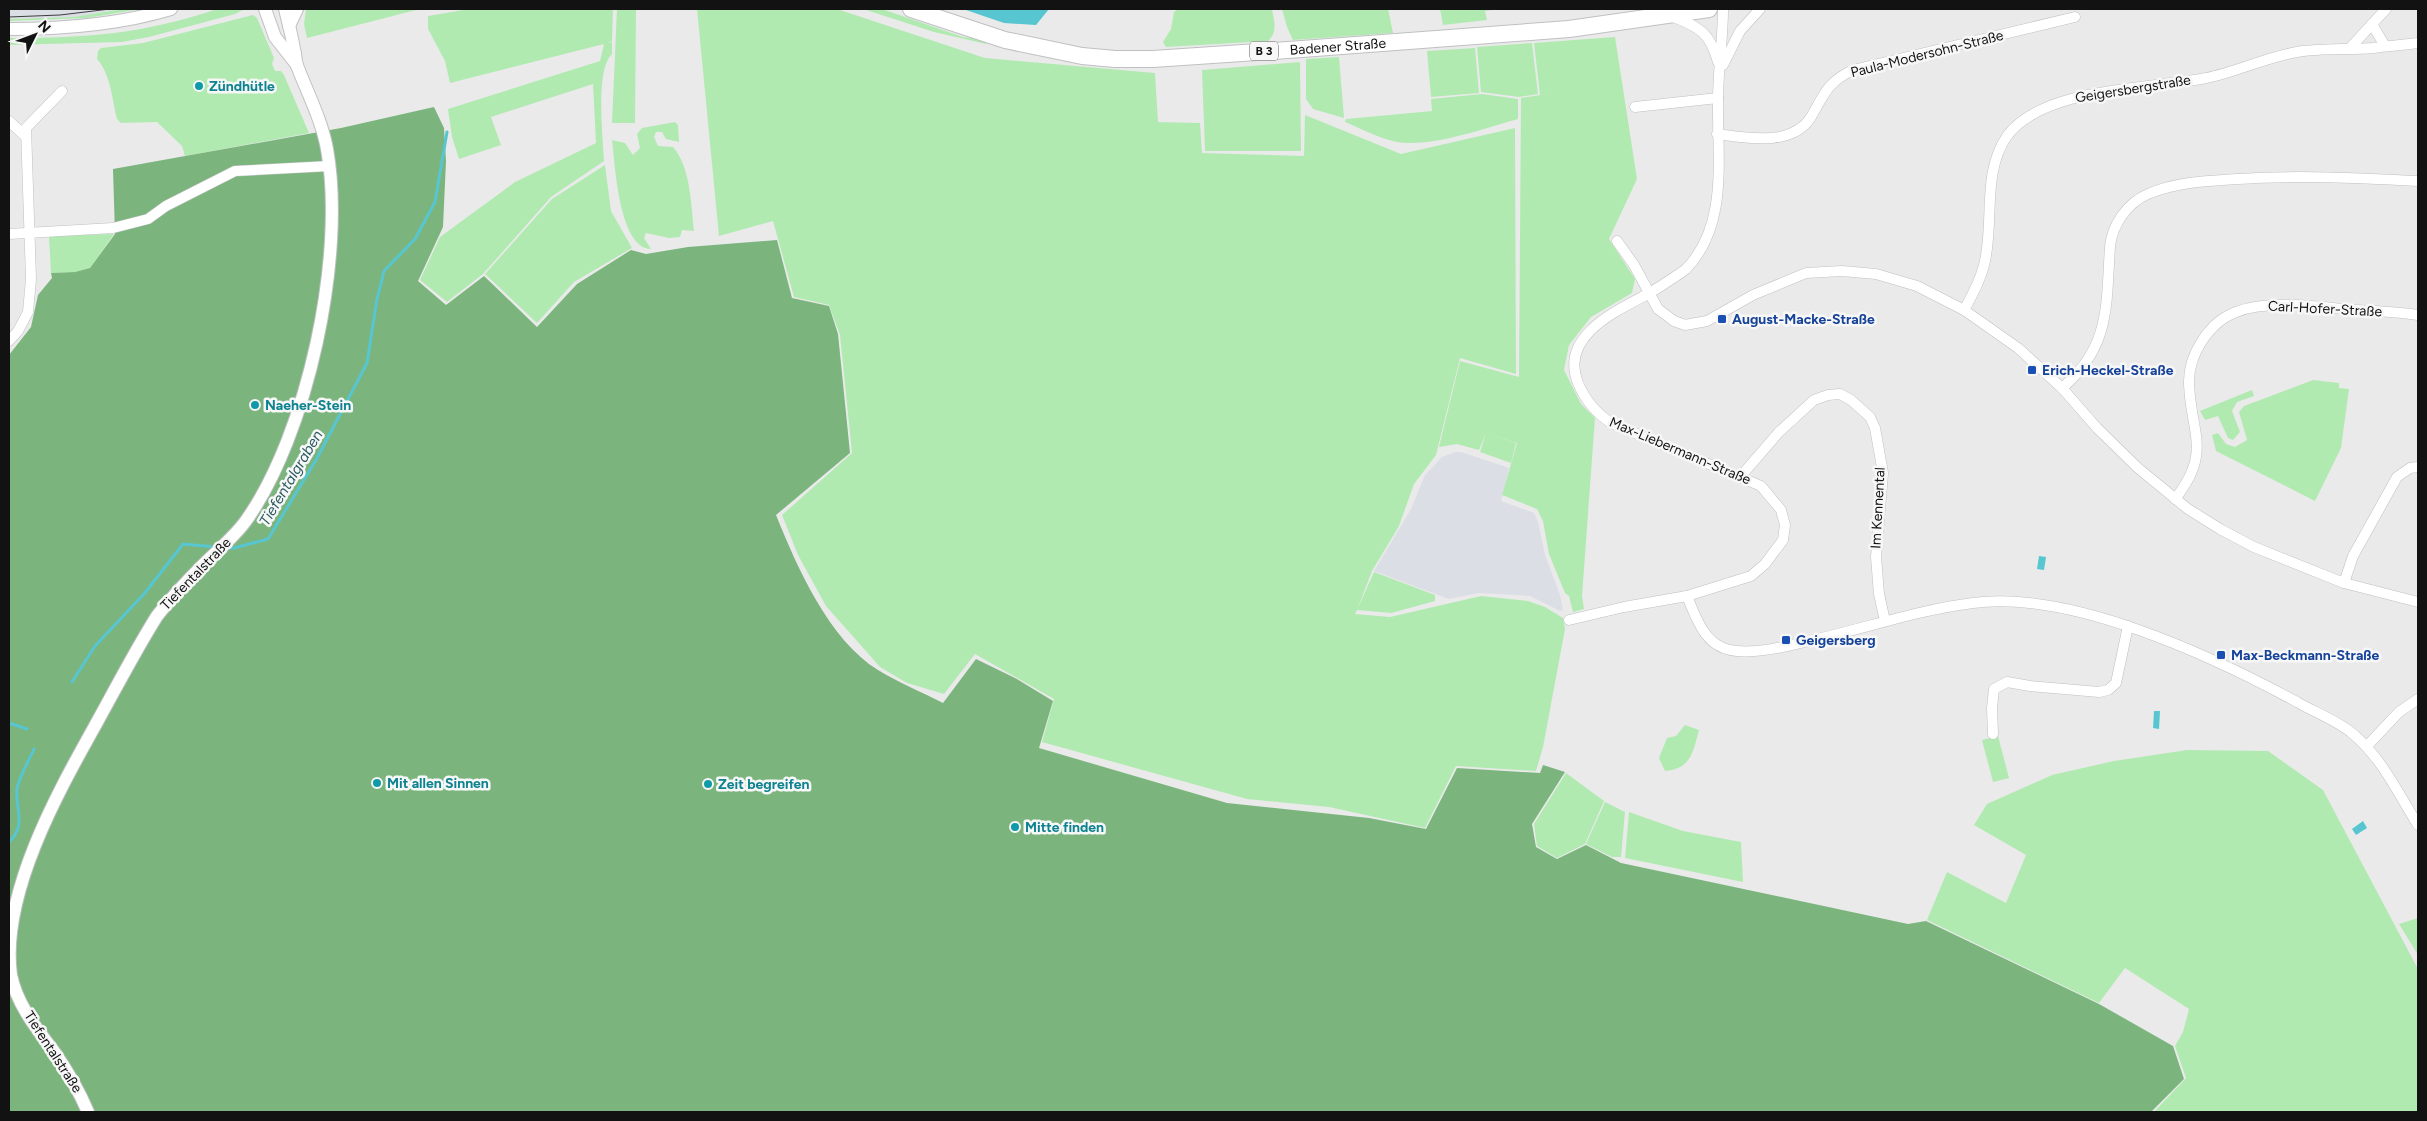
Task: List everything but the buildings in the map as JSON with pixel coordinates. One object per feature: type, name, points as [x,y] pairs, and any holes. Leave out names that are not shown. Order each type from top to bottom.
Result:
[{"type":"main road","name":"Badener Straße","points":[[911,9],[1005,40],[1082,56],[1115,59],[1153,59],[1569,30],[1709,9]]},
{"type":"street","points":[[9,29],[66,28],[110,23],[171,9]]},
{"type":"street","name":"Tiefentalstraße","points":[[265,9],[275,37],[297,65]]},
{"type":"street","name":"Tiefentalstraße","points":[[88,1112],[68,1072],[33,1024],[19,1000],[11,975],[9,950],[16,896],[48,812],[144,636],[172,597],[227,543],[245,522],[259,500],[276,464],[307,380],[317,341],[332,249],[330,166],[322,128],[297,65],[285,9]]},
{"type":"street","points":[[289,26],[297,9]]},
{"type":"street","name":"Max-Liebermann-Straße","points":[[1569,620],[1624,607],[1687,596],[1751,576],[1765,564],[1783,540],[1785,525],[1782,510],[1761,486],[1611,423],[1598,414],[1583,395],[1575,374],[1574,362],[1581,342],[1597,324],[1608,315],[1650,292],[1686,269],[1698,257],[1707,241],[1718,188],[1718,98],[1723,9]]},
{"type":"street","name":"Max-Liebermann-Straße","points":[[1720,70],[1740,31],[1760,9]]},
{"type":"street","points":[[2350,48],[2386,9]]},
{"type":"street","name":"Max-Liebermann-Straße","points":[[1669,15],[1700,28],[1708,37],[1720,70]]},
{"type":"street","name":"Paula-Modersohn-Straße","points":[[1718,134],[1744,138],[1768,138],[1793,133],[1809,120],[1829,85],[1841,75],[1853,70],[2075,17]]},
{"type":"street","points":[[2372,24],[2385,46]]},
{"type":"street","name":"Geigersbergstraße","points":[[1964,310],[1977,286],[1985,264],[1996,157],[2008,136],[2023,121],[2048,105],[2076,97],[2209,77],[2297,52],[2418,44]]},
{"type":"street","points":[[9,341],[18,331],[28,312],[31,279],[24,135],[26,128],[62,91]]},
{"type":"street","points":[[1635,107],[1718,98]]},
{"type":"street","points":[[9,121],[24,135]]},
{"type":"street","points":[[9,234],[113,228],[148,219],[166,206],[235,171],[330,166]]},
{"type":"street","points":[[2062,388],[2073,378],[2091,353],[2100,333],[2108,304],[2110,245],[2117,222],[2128,209],[2148,194],[2199,181],[2279,176],[2418,181]]},
{"type":"street","points":[[1617,241],[1650,292],[1658,308],[1665,316],[1685,324],[1697,324],[1707,321],[1753,295],[1800,275],[1857,272],[1898,278],[1964,310],[2018,348],[2062,388],[2112,444],[2175,499],[2220,529],[2254,547],[2344,583],[2418,602]]},
{"type":"street","name":"Carl-Hofer-Straße","points":[[2175,499],[2189,478],[2196,459],[2196,428],[2189,383],[2192,364],[2202,340],[2225,318],[2236,312],[2269,305],[2418,315]]},
{"type":"street","name":"Im Kennental","points":[[1741,476],[1779,432],[1814,400],[1828,394],[1840,394],[1851,400],[1870,417],[1875,428],[1883,473],[1876,557],[1879,594],[1885,621]]},
{"type":"street","points":[[2344,583],[2353,556],[2397,477],[2410,468],[2418,467]]},
{"type":"street","points":[[1687,596],[1705,636],[1718,646],[1736,652],[1787,646],[1885,621],[1976,602],[2015,602],[2075,612],[2128,626],[2257,680],[2350,731],[2367,746],[2381,764],[2418,825]]},
{"type":"street","points":[[1993,734],[1992,708],[1994,689],[2007,682],[2099,692],[2113,686],[2116,683],[2128,626]]},
{"type":"street","points":[[2367,746],[2399,712],[2418,699]]},
{"type":"shaded area","points":[[9,9],[123,9],[73,17],[9,19]]},
{"type":"shaded area","points":[[1455,452],[1461,452],[1509,468],[1501,501],[1534,513],[1563,610],[1560,611],[1530,596],[1479,593],[1449,599],[1374,571],[1411,509],[1425,475],[1442,457]]},
{"type":"green space","points":[[123,9],[141,9],[87,18],[9,21],[9,19],[73,17]]},
{"type":"green space","points":[[217,9],[245,9],[235,14],[149,37],[122,42],[9,45],[9,38],[64,37],[115,33],[164,24]]},
{"type":"green space","points":[[306,9],[420,9],[307,38],[304,24]]},
{"type":"green space","points":[[469,9],[613,9],[612,41],[608,43],[612,42],[612,54],[603,74],[601,104],[604,161],[551,197],[483,274],[447,302],[420,280],[440,237],[515,182],[596,143],[593,84],[491,117],[501,145],[459,159],[452,137],[448,109],[600,61],[604,44],[450,83],[445,61],[428,29],[428,16]]},
{"type":"green space","points":[[617,9],[636,9],[635,123],[612,123]]},
{"type":"green space","points":[[697,9],[837,9],[985,58],[1155,73],[1158,122],[1200,123],[1202,153],[1304,156],[1305,115],[1401,154],[1515,128],[1516,374],[1460,358],[1436,455],[1414,484],[1399,526],[1372,571],[1355,614],[1390,617],[1481,596],[1528,601],[1545,607],[1563,618],[1565,629],[1543,747],[1536,771],[1456,766],[1425,828],[1329,807],[1247,799],[1042,742],[1054,699],[975,654],[944,694],[907,683],[880,667],[826,606],[798,555],[782,515],[852,453],[840,335],[829,305],[794,297],[773,221],[719,236]]},
{"type":"green space","points":[[863,9],[882,9],[963,37],[986,40],[986,44],[934,32]]},
{"type":"green space","points":[[1178,9],[1272,9],[1274,30],[1268,41],[1166,47],[1163,42],[1171,29],[1174,12]]},
{"type":"green space","points":[[1282,9],[1388,9],[1393,33],[1293,40]]},
{"type":"green space","points":[[1440,9],[1499,9],[1485,11],[1487,20],[1443,25]]},
{"type":"green space","points":[[253,15],[257,18],[274,58],[272,64],[275,71],[281,71],[284,75],[309,133],[185,156],[182,146],[157,122],[121,123],[117,119],[108,80],[102,65],[97,59],[98,51],[101,48],[143,43]]},
{"type":"green space","points":[[1615,37],[1637,179],[1609,239],[1635,279],[1632,293],[1591,317],[1569,345],[1564,370],[1581,404],[1595,418],[1582,596],[1584,609],[1573,612],[1569,596],[1565,593],[1549,554],[1543,521],[1537,509],[1502,495],[1517,443],[1488,434],[1516,443],[1511,463],[1480,452],[1486,433],[1479,450],[1457,444],[1439,447],[1460,361],[1519,377],[1521,98],[1567,91],[1540,95],[1534,43]]},
{"type":"green space","points":[[1532,43],[1538,94],[1519,97],[1481,92],[1477,47]]},
{"type":"green space","points":[[1475,48],[1479,93],[1431,97],[1427,51]]},
{"type":"green space","points":[[1339,57],[1344,118],[1313,109],[1306,99],[1306,59]]},
{"type":"green space","points":[[1300,62],[1301,151],[1205,151],[1202,70]]},
{"type":"green space","points":[[1482,94],[1518,99],[1518,119],[1478,131],[1421,143],[1392,141],[1345,122],[1346,119],[1432,111],[1431,99]]},
{"type":"green space","points":[[434,107],[444,128],[446,161],[443,227],[418,281],[446,305],[484,276],[537,327],[577,284],[631,250],[646,254],[688,247],[777,240],[792,298],[829,306],[838,334],[850,453],[776,515],[816,601],[844,640],[860,657],[886,675],[943,703],[976,659],[1015,678],[1053,701],[1039,748],[1227,803],[1369,818],[1426,829],[1457,768],[1540,773],[1543,765],[1565,772],[1532,824],[1536,847],[1557,859],[1586,845],[1621,863],[1908,924],[1926,921],[2099,1004],[2173,1046],[2184,1079],[2151,1112],[9,1112],[9,355],[31,327],[38,295],[52,278],[51,273],[75,272],[90,268],[115,234],[113,169],[341,128]]},
{"type":"green space","points":[[675,122],[678,125],[679,142],[666,139],[662,132],[656,132],[654,137],[658,146],[673,147],[683,165],[691,199],[694,231],[682,230],[680,237],[669,238],[646,233],[644,238],[651,249],[640,245],[625,221],[617,185],[612,140],[625,143],[633,155],[640,148],[637,134],[642,128]]},
{"type":"green space","points":[[605,165],[611,211],[632,248],[574,282],[537,323],[485,274],[552,199]]},
{"type":"green space","points":[[114,234],[90,268],[75,272],[51,273],[49,236]]},
{"type":"green space","points":[[2313,380],[2339,383],[2339,388],[2349,389],[2341,448],[2315,501],[2216,451],[2212,435],[2218,433],[2226,444],[2235,447],[2247,440],[2239,412],[2244,406]]},
{"type":"green space","points":[[2252,390],[2254,396],[2237,402],[2232,411],[2240,432],[2233,440],[2228,438],[2218,416],[2205,420],[2200,411]]},
{"type":"green space","points":[[1374,572],[1435,595],[1435,601],[1391,613],[1357,610]]},
{"type":"green space","points":[[1685,725],[1699,730],[1690,758],[1680,767],[1665,771],[1659,758],[1667,738],[1676,736]]},
{"type":"green space","points":[[1998,736],[2009,778],[1993,782],[1982,740]]},
{"type":"green space","points":[[2187,750],[2268,751],[2323,790],[2418,969],[2418,1112],[2154,1112],[2186,1078],[2175,1046],[2183,1032],[2189,1009],[2125,968],[2099,1003],[1927,920],[1947,872],[2006,903],[2026,855],[1974,825],[1987,804],[2052,775],[2114,761]]},
{"type":"green space","points":[[1566,773],[1604,801],[1585,844],[1557,858],[1537,846],[1534,824]]},
{"type":"green space","points":[[1605,802],[1625,812],[1621,857],[1612,857],[1586,844]]},
{"type":"green space","points":[[1629,812],[1683,831],[1741,842],[1743,882],[1625,858]]},
{"type":"green space","points":[[2418,918],[2418,955],[2399,924]]},
{"type":"water","points":[[963,9],[1049,9],[1036,25],[1004,23]]},
{"type":"water","points":[[2039,556],[2046,557],[2044,570],[2037,569]]},
{"type":"water","points":[[2154,711],[2160,711],[2159,729],[2153,728]]},
{"type":"water","points":[[2363,821],[2367,828],[2356,835],[2352,829]]},
{"type":"waterway","name":"Tiefentalgraben","points":[[228,548],[268,539],[316,460],[367,363],[377,299],[384,271],[415,239],[435,202],[447,132]]},
{"type":"waterway","name":"Tiefentalgraben","points":[[72,682],[95,646],[144,594],[183,544],[216,547]]},
{"type":"waterway","name":"Tiefentalgraben","points":[[9,723],[27,729]]},
{"type":"waterway","name":"Tiefentalgraben","points":[[9,842],[18,830],[18,784],[34,749]]},
{"type":"tram line","points":[[9,17],[60,15],[110,9]]},
{"type":"place","name":"Zündhütle","points":[[199,86]]},
{"type":"place","name":"August-Macke-Straße","points":[[1722,319]]},
{"type":"place","name":"Erich-Heckel-Straße","points":[[2032,370]]},
{"type":"place","name":"Naeher-Stein","points":[[255,405]]},
{"type":"place","name":"Geigersberg","points":[[1786,640]]},
{"type":"place","name":"Max-Beckmann-Straße","points":[[2221,655]]},
{"type":"place","name":"Mit allen Sinnen","points":[[377,783]]},
{"type":"place","name":"Zeit begreifen","points":[[708,784]]},
{"type":"place","name":"Mitte finden","points":[[1015,827]]}]
